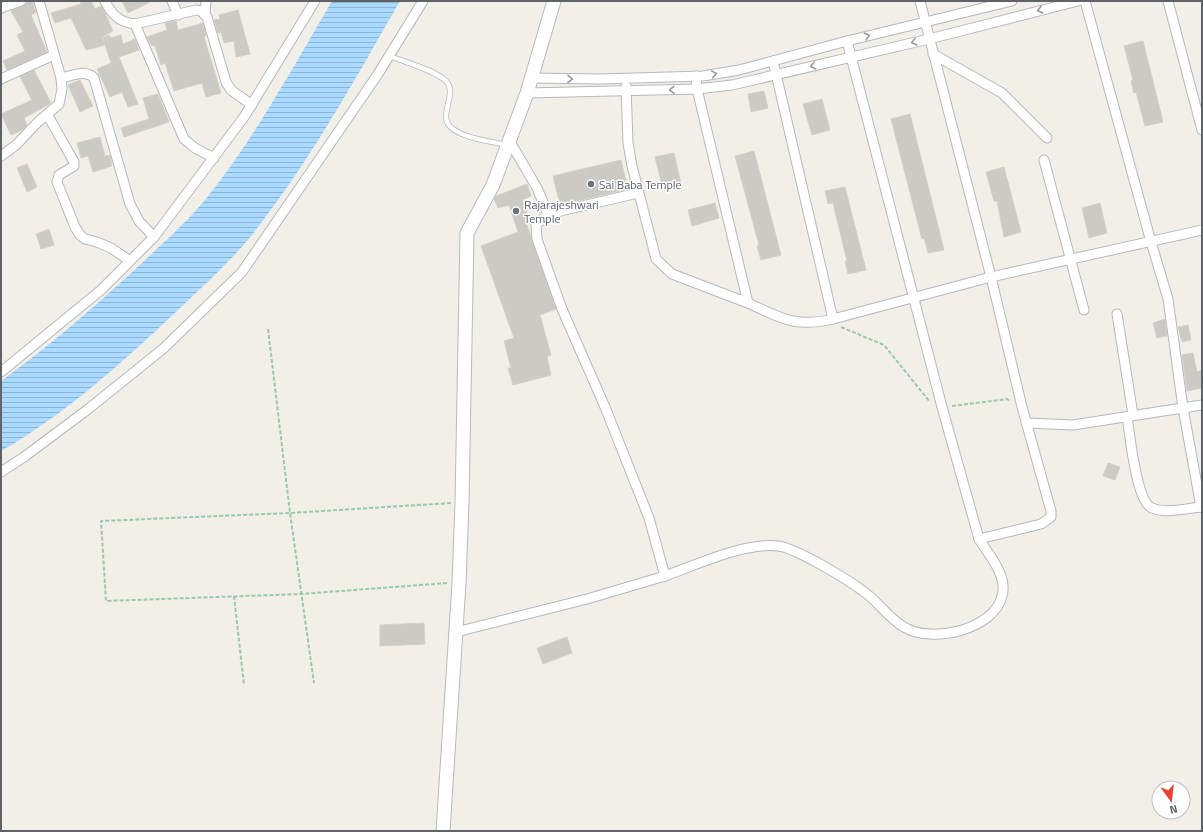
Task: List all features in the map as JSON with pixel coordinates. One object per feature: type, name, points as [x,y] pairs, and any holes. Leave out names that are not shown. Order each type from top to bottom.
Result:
[{"type":"street","points":[[1,8],[21,1]]},
{"type":"street","points":[[1,156],[16,145],[59,104],[61,98],[61,78],[39,1]]},
{"type":"street","points":[[105,1],[115,18],[127,23],[135,24],[196,10],[205,14]]},
{"type":"street","points":[[172,1],[178,15]]},
{"type":"street","points":[[206,1],[205,14],[226,82],[230,90],[252,105]]},
{"type":"street","points":[[1,372],[77,310],[154,237],[252,105],[315,1]]},
{"type":"street","points":[[1,472],[24,457],[87,410],[164,348],[242,272],[390,56],[423,1]]},
{"type":"street","points":[[443,831],[459,582],[467,233],[493,185],[527,93],[554,1]]},
{"type":"street","points":[[920,1],[932,54],[991,277],[1026,423],[1051,511],[1051,517],[1041,524],[979,539]]},
{"type":"street","points":[[527,93],[697,89],[732,85],[929,39],[1006,18],[1078,1]]},
{"type":"street","points":[[1085,1],[1168,299],[1183,408],[1201,507],[1169,510],[1152,508],[1144,500],[1135,466],[1117,314]]},
{"type":"street","points":[[1168,1],[1202,130]]},
{"type":"street","points":[[531,78],[696,76],[739,70],[847,41],[1006,2],[1006,18]]},
{"type":"street","points":[[135,24],[184,139],[194,148],[214,158]]},
{"type":"street","points":[[456,632],[587,600],[742,550],[761,546],[778,546],[792,549],[863,591],[904,627],[934,635],[978,625],[990,615],[1001,602],[1004,591],[999,570],[979,539],[942,407],[847,41]]},
{"type":"street","points":[[932,54],[1002,93],[1046,138]]},
{"type":"street","points":[[1,79],[54,55]]},
{"type":"street","points":[[773,61],[829,320]]},
{"type":"street","points":[[61,78],[84,74],[89,74],[94,78],[130,204],[139,221],[154,237]]},
{"type":"street","points":[[696,76],[697,89],[748,303]]},
{"type":"street","points":[[626,78],[628,143],[638,194],[656,259],[672,274],[748,303],[787,321],[807,323],[829,320],[991,277],[1202,230]]},
{"type":"street","points":[[47,114],[74,162],[74,166],[59,175],[57,182],[75,227],[85,239],[101,243],[130,261]]},
{"type":"street","points":[[508,143],[537,188],[548,214]]},
{"type":"street","points":[[1044,160],[1084,310]]},
{"type":"street","points":[[638,194],[548,214],[536,225],[537,239],[562,309],[605,407],[649,518],[665,576]]},
{"type":"street","points":[[1026,423],[1073,425],[1202,405]]},
{"type":"lane","points":[[390,56],[439,76],[447,82],[451,94],[446,120],[452,129],[466,134],[508,143]]},
{"type":"path","points":[[829,320],[884,345],[929,401],[942,407],[1007,399],[1022,407]]},
{"type":"path","points":[[268,329],[290,513],[314,683]]},
{"type":"path","points":[[459,582],[302,594],[106,601],[101,521],[290,513],[462,503]]},
{"type":"path","points":[[234,596],[244,685]]},
{"type":"water","points":[[332,1],[400,1],[312,151],[272,208],[243,246],[225,265],[137,348],[71,404],[48,421],[1,451],[1,381],[56,339],[126,278],[167,240],[205,200],[240,153],[256,128]]},
{"type":"building","points":[[29,1],[33,3],[36,12],[31,15],[47,52],[7,70],[3,61],[25,51],[17,35],[23,32],[11,11],[23,6]]},
{"type":"building","points":[[80,1],[91,1],[95,9],[101,6],[105,13],[113,31],[102,37],[104,43],[103,38],[109,35],[110,38],[121,35],[123,44],[135,39],[139,50],[119,57],[138,104],[128,107],[122,92],[110,97],[97,69],[111,63],[105,45],[86,50],[71,18],[55,23],[51,13],[81,4]]},
{"type":"building","points":[[122,1],[152,1],[128,13]]},
{"type":"building","points":[[238,10],[250,54],[236,57],[234,41],[224,43],[221,32],[218,33],[214,20],[220,19],[219,15]]},
{"type":"building","points":[[176,21],[178,30],[203,23],[206,36],[204,37],[221,93],[206,97],[202,83],[174,91],[165,63],[161,65],[155,46],[151,45],[147,37],[167,30],[165,23]]},
{"type":"building","points":[[1143,41],[1163,122],[1145,126],[1136,92],[1134,93],[1131,81],[1133,80],[1124,46]]},
{"type":"building","points":[[34,70],[51,103],[24,118],[27,125],[22,130],[11,135],[1,114],[32,100],[20,77]]},
{"type":"building","points":[[80,80],[93,106],[80,112],[68,85]]},
{"type":"building","points":[[764,91],[768,108],[751,112],[748,94]]},
{"type":"building","points":[[158,94],[169,122],[124,137],[121,128],[149,119],[143,98]]},
{"type":"building","points":[[822,99],[830,130],[812,135],[803,104]]},
{"type":"building","points":[[910,114],[944,250],[928,253],[924,238],[922,239],[891,119]]},
{"type":"building","points":[[100,137],[105,156],[110,155],[112,166],[93,172],[88,156],[81,158],[77,143]]},
{"type":"building","points":[[754,151],[781,255],[761,260],[757,246],[759,245],[735,156]]},
{"type":"building","points":[[674,153],[681,184],[663,189],[655,157]]},
{"type":"building","name":"Sai Baba Temple","points":[[621,160],[628,189],[560,205],[553,176]]},
{"type":"building","points":[[27,164],[37,187],[27,192],[17,168]]},
{"type":"building","points":[[1004,167],[1021,232],[1004,237],[997,201],[994,201],[986,172]]},
{"type":"building","points":[[527,184],[531,196],[523,200],[530,223],[527,225],[556,309],[540,315],[551,355],[547,357],[551,375],[513,385],[508,368],[511,368],[504,341],[514,338],[481,246],[518,232],[509,205],[498,208],[494,199],[496,196]]},
{"type":"building","points":[[845,187],[866,270],[848,274],[845,261],[847,261],[833,203],[828,204],[825,191]]},
{"type":"building","points":[[715,203],[719,218],[692,226],[688,210]]},
{"type":"building","points":[[1100,203],[1107,233],[1089,238],[1082,208]]},
{"type":"building","points":[[49,229],[54,245],[41,249],[36,234]]},
{"type":"building","points":[[1165,319],[1167,336],[1157,338],[1153,323]]},
{"type":"building","points":[[1188,325],[1191,340],[1182,342],[1178,327]]},
{"type":"building","points":[[1193,353],[1197,372],[1202,370],[1202,388],[1187,391],[1182,355]]},
{"type":"building","points":[[1108,463],[1120,467],[1115,480],[1103,476]]},
{"type":"building","points":[[424,623],[425,644],[380,646],[380,625]]},
{"type":"building","points":[[567,637],[572,653],[543,664],[537,648]]},
{"type":"place","name":"Sai Baba Temple","points":[[591,184]]},
{"type":"place","name":"Rajarajeshwari Temple","points":[[516,211]]}]
